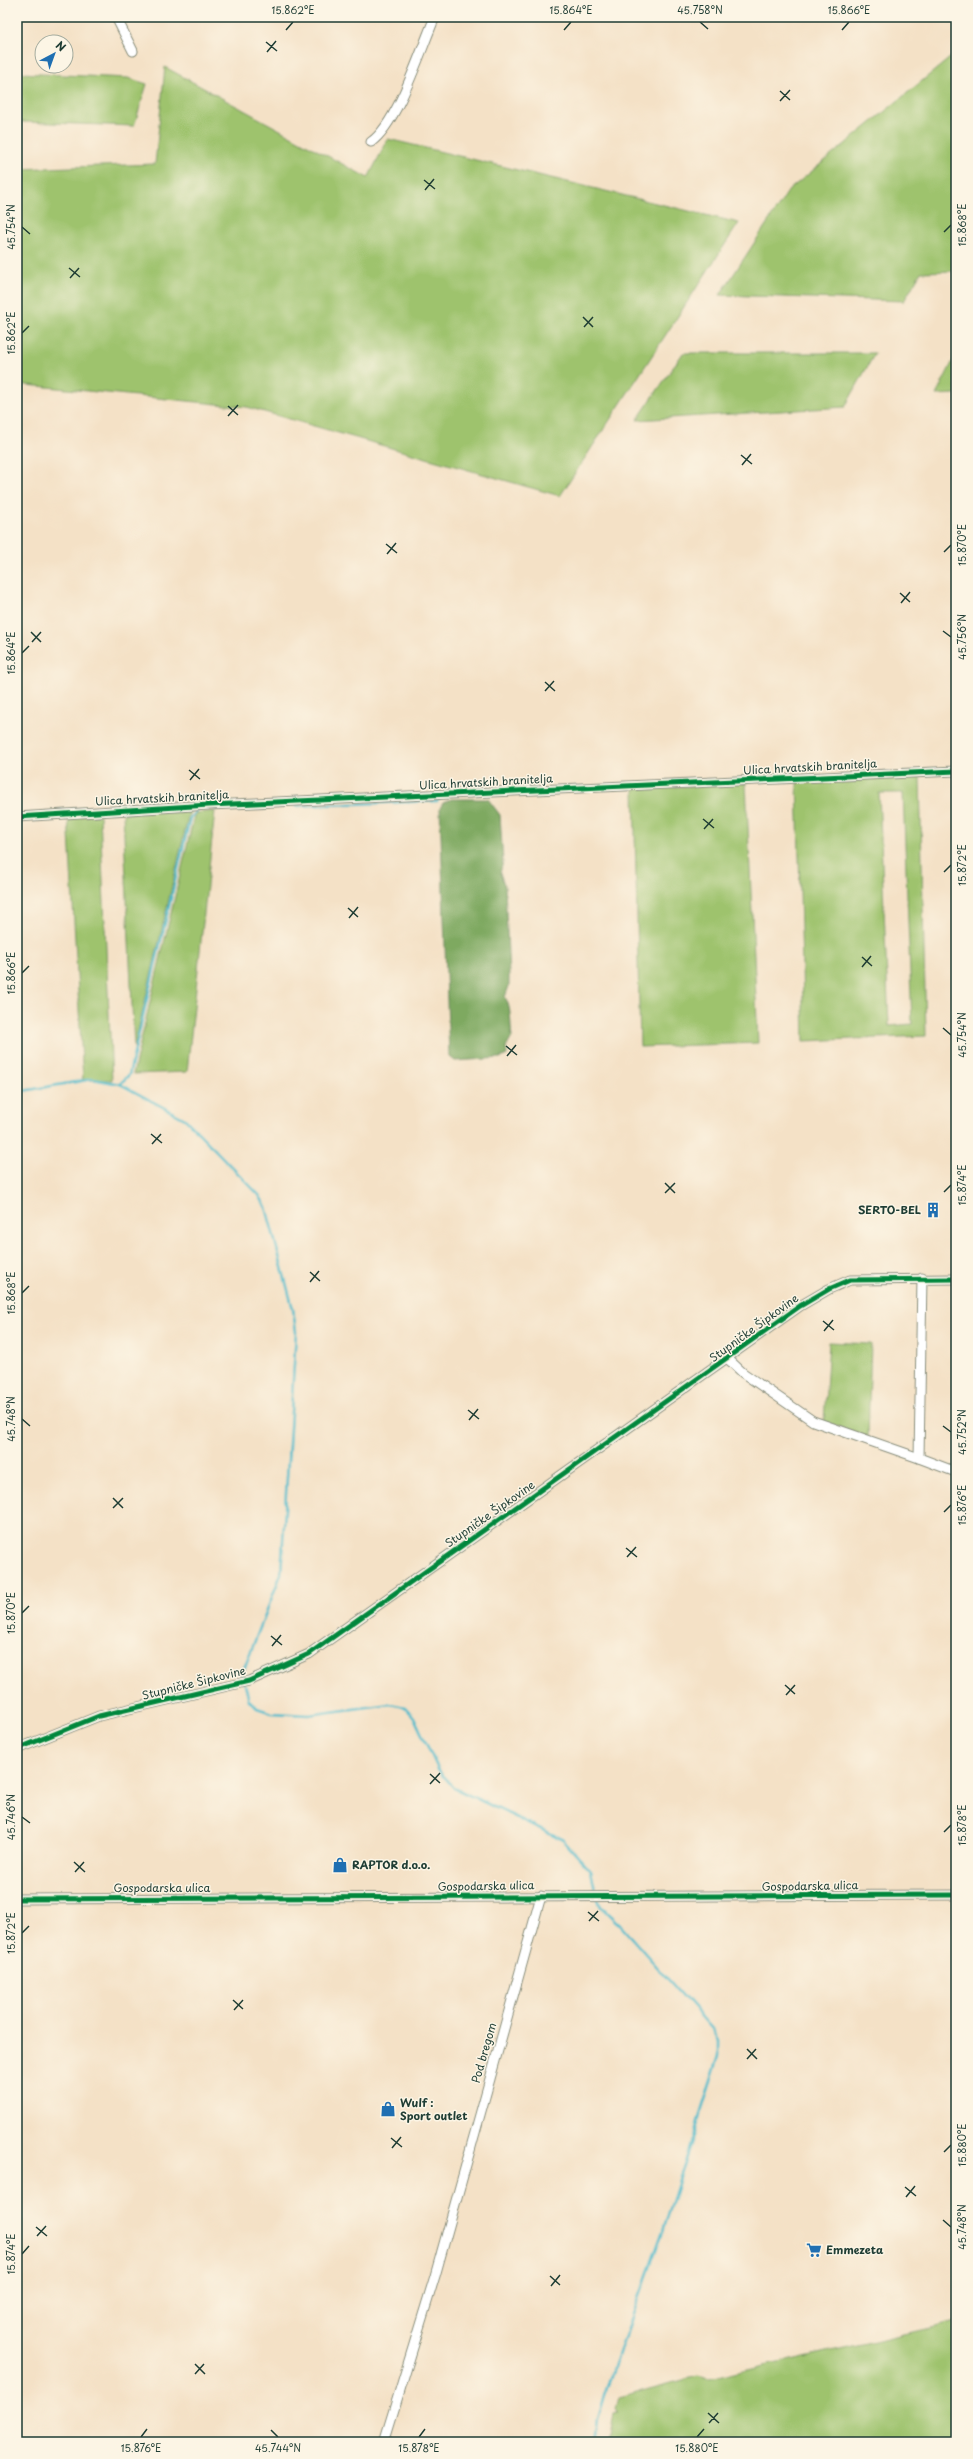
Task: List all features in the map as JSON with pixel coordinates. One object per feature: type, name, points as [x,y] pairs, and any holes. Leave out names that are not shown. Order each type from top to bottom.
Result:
[{"type":"street","points":[[116,17],[133,51]]},
{"type":"street","points":[[371,142],[381,132],[396,108],[435,17]]},
{"type":"street","name":"Ulica hrvatskih branitelja","points":[[17,817],[233,804],[956,771]]},
{"type":"street","name":"Stupničke Šipkovine","points":[[17,1749],[99,1716],[245,1682],[309,1654],[728,1359],[800,1306],[842,1282],[860,1278],[956,1279]]},
{"type":"street","points":[[919,1458],[922,1278]]},
{"type":"street","name":"Stupničke Šipkovine","points":[[728,1359],[743,1373],[813,1421],[956,1472]]},
{"type":"street","name":"Gospodarska ulica","points":[[17,1899],[541,1896],[601,1898],[956,1894]]},
{"type":"street","name":"Pod bregom","points":[[384,2442],[438,2264],[541,1896]]},
{"type":"green space","points":[[956,53],[956,271],[921,272],[904,301],[720,295],[789,190]]},
{"type":"green space","points":[[165,67],[368,178],[388,139],[739,223],[560,496],[247,407],[17,384],[17,169],[155,164]]},
{"type":"green space","points":[[20,73],[128,78],[147,84],[134,126],[23,122],[17,120],[17,83]]},
{"type":"green space","points":[[683,353],[875,353],[845,407],[637,420]]},
{"type":"green space","points":[[956,355],[956,394],[936,395]]},
{"type":"green space","points":[[920,776],[926,1036],[804,1041],[797,781]],"holes":[[[879,793],[903,793],[912,1024],[889,1026]]]},
{"type":"green space","points":[[746,783],[758,1043],[640,1047],[634,789]]},
{"type":"green space","points":[[451,799],[488,799],[500,815],[503,862],[500,873],[505,887],[509,975],[509,986],[505,997],[510,1011],[512,1037],[506,1048],[507,1055],[500,1058],[455,1061],[449,1056],[440,808],[443,803]]},
{"type":"green space","points":[[190,809],[134,1048],[123,813]]},
{"type":"green space","points":[[215,811],[187,1072],[133,1074],[194,816],[196,813]]},
{"type":"green space","points":[[100,815],[112,1080],[83,1080],[68,816]]},
{"type":"green space","points":[[829,1342],[871,1344],[868,1437],[824,1422]]},
{"type":"green space","points":[[956,2322],[953,2442],[609,2442],[614,2413],[619,2412],[616,2409],[619,2397],[698,2376],[709,2379]]},
{"type":"waterway","points":[[443,787],[444,783]]},
{"type":"waterway","points":[[296,806],[437,801],[440,798]]},
{"type":"waterway","points":[[120,1084],[129,1075],[190,818],[197,809]]},
{"type":"waterway","points":[[17,1092],[93,1079],[120,1084],[185,1119],[259,1195],[266,1207],[293,1309],[296,1332],[281,1574],[242,1674],[249,1700],[257,1708],[272,1713],[308,1715],[390,1704],[405,1707],[414,1717],[438,1769],[454,1788],[562,1839],[591,1871],[596,1894]]},
{"type":"waterway","points":[[594,2442],[597,2419],[604,2395],[663,2231],[719,2056],[719,2040],[713,2030],[620,1925],[601,1907],[598,1899]]},
{"type":"cycle path","points":[[17,817],[209,805],[956,771]]},
{"type":"cycle path","points":[[17,1749],[99,1716],[249,1681],[309,1654],[800,1306],[829,1289],[850,1280],[956,1279]]},
{"type":"cycle path","points":[[17,1899],[956,1895]]},
{"type":"place","name":"SERTO-BEL","points":[[933,1210]]},
{"type":"place","name":"RAPTOR d.o.o.","points":[[340,1865]]},
{"type":"place","name":"Wulf : Sport outlet","points":[[388,2109]]},
{"type":"place","name":"Emmezeta","points":[[814,2250]]}]
